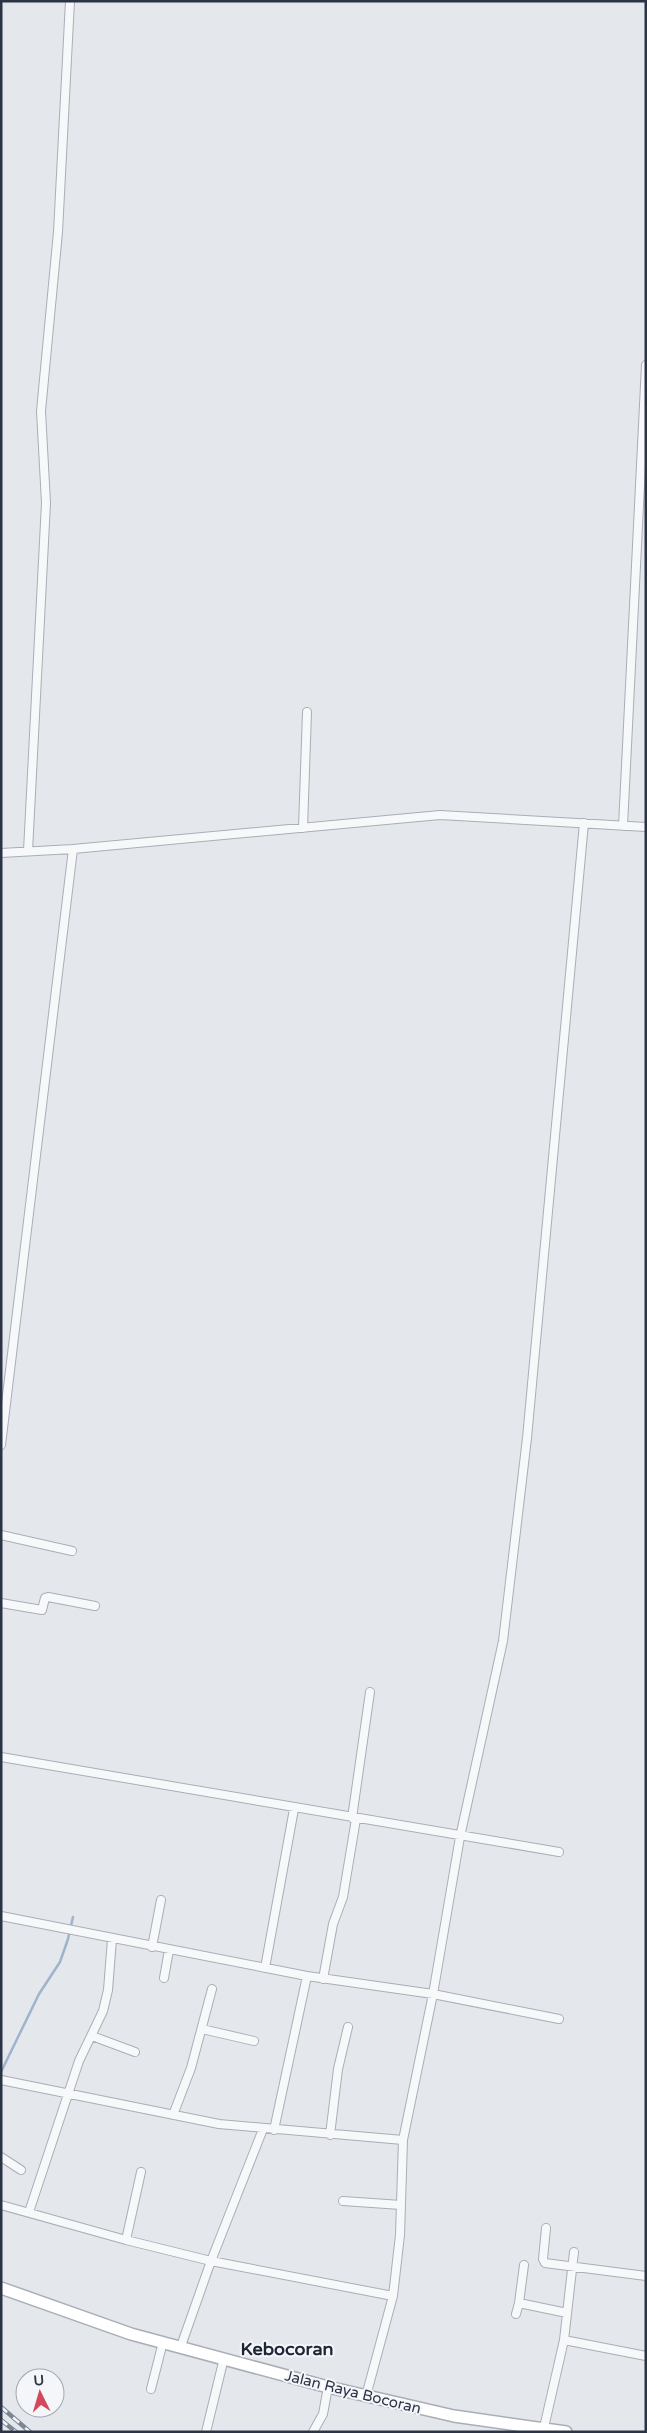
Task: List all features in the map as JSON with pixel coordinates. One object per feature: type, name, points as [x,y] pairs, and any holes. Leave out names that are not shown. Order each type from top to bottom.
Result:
[{"type":"street","points":[[28,851],[46,503],[41,411],[58,232],[70,1]]},
{"type":"street","points":[[623,826],[646,365]]},
{"type":"street","points":[[303,828],[307,712]]},
{"type":"street","points":[[1,853],[73,849],[440,815],[646,827]]},
{"type":"street","points":[[366,2396],[394,2296],[401,2205],[402,2140],[433,1994],[460,1837],[503,1641],[528,1428],[584,823]]},
{"type":"street","points":[[1,1444],[73,849]]},
{"type":"street","points":[[1,1536],[72,1551]]},
{"type":"street","points":[[1,1603],[42,1610],[48,1597],[95,1606]]},
{"type":"street","points":[[324,1979],[333,1924],[343,1897],[370,1692]]},
{"type":"street","points":[[1,1757],[460,1837],[559,1852]]},
{"type":"street","points":[[265,1968],[294,1808]]},
{"type":"street","points":[[152,1947],[160,1900]]},
{"type":"street","points":[[1,1916],[307,1976],[433,1994],[559,2019]]},
{"type":"street","points":[[30,2212],[79,2061],[103,2011],[108,1990],[112,1939]]},
{"type":"street","points":[[164,1978],[169,1950]]},
{"type":"street","points":[[274,2130],[307,1976]]},
{"type":"street","points":[[173,2115],[191,2068],[212,1989]]},
{"type":"street","points":[[330,2135],[338,2069],[348,2028]]},
{"type":"street","points":[[202,2029],[254,2041]]},
{"type":"street","points":[[92,2036],[135,2052]]},
{"type":"street","points":[[2,2080],[219,2124],[402,2140]]},
{"type":"street","points":[[181,2346],[211,2261],[263,2129]]},
{"type":"street","points":[[1,2157],[20,2170]]},
{"type":"street","points":[[126,2240],[141,2172]]},
{"type":"street","points":[[343,2201],[401,2205]]},
{"type":"street","points":[[1,2205],[126,2240],[211,2261],[394,2296]]},
{"type":"street","points":[[546,2228],[543,2261],[572,2267],[646,2276]]},
{"type":"street","points":[[544,2430],[564,2340],[574,2252]]},
{"type":"street","points":[[516,2314],[524,2265]]},
{"type":"street","name":"Jalan Raya Bocoran","points":[[1,2288],[131,2334],[328,2387],[454,2416],[566,2432]]},
{"type":"street","points":[[519,2303],[567,2313]]},
{"type":"street","points":[[564,2340],[646,2356]]},
{"type":"street","points":[[151,2389],[163,2342]]},
{"type":"street","points":[[206,2432],[224,2358]]},
{"type":"street","points":[[314,2432],[322,2414],[328,2387]]},
{"type":"waterway","points":[[1,2072],[39,1994],[60,1962],[73,1917]]},
{"type":"railway","points":[[1,2407],[30,2432]]},
{"type":"railway","points":[[1,2420],[16,2432]]},
{"type":"district","name":"Kebocoran","points":[[287,2349]]}]
